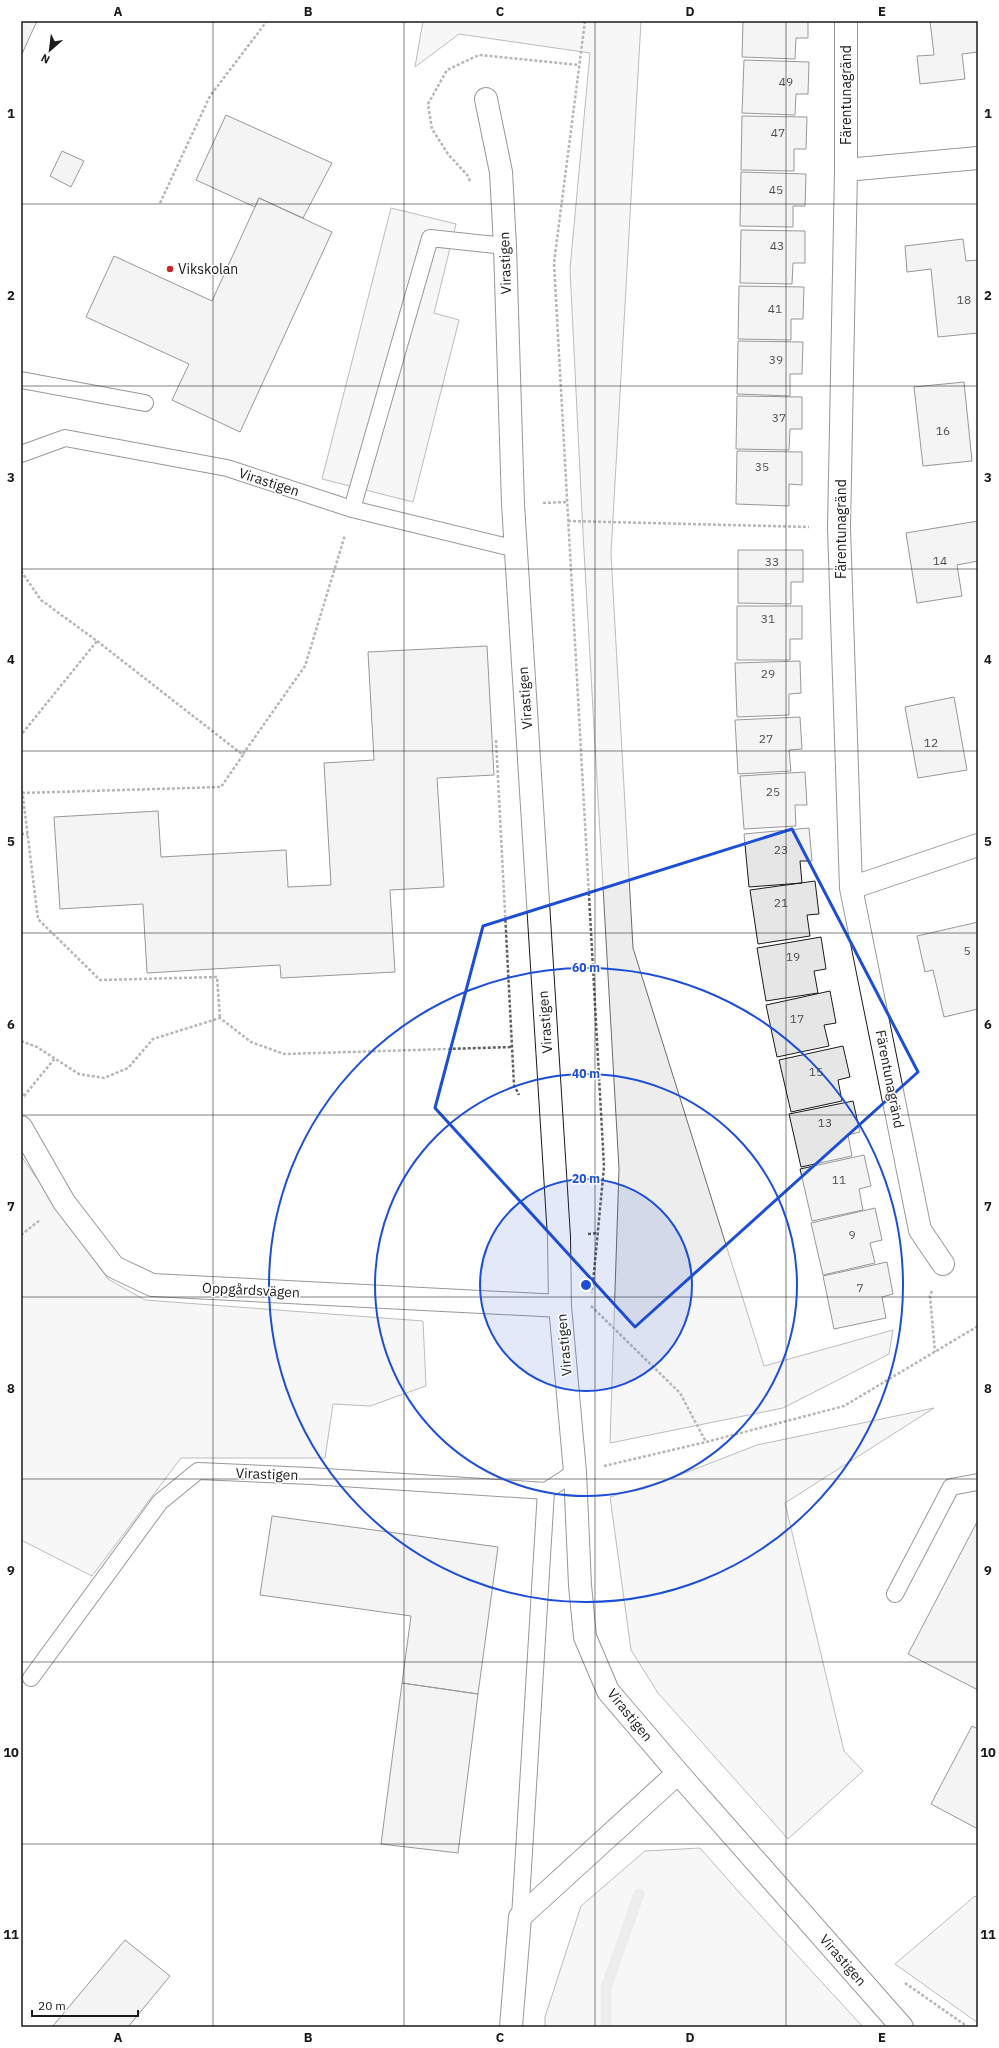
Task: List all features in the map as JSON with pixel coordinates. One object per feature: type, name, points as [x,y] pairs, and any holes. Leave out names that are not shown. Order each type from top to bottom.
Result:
[{"type":"street","name":"Färentunagränd","points":[[846,21],[846,170],[839,528],[851,888],[920,1230],[942,1264]]},
{"type":"street","name":"Virastigen","points":[[486,99],[501,172],[516,549],[559,1237],[560,1306],[575,1472],[580,1586],[586,1637],[608,1691],[678,1773],[902,2027]]},
{"type":"street","points":[[846,170],[978,158]]},
{"type":"street","points":[[851,888],[978,845]]},
{"type":"street","name":"Oppgårdsvägen","points":[[21,1127],[64,1202],[114,1267],[152,1285],[560,1306]]},
{"type":"street","points":[[511,2027],[520,1917],[678,1773]]},
{"type":"lane","points":[[352,509],[430,238],[505,246]]},
{"type":"lane","points":[[21,380],[144,403]]},
{"type":"lane","name":"Virastigen","points":[[21,454],[64,438],[227,468],[352,509],[516,549]]},
{"type":"lane","name":"Virastigen","points":[[31,1678],[160,1502],[198,1471],[310,1476],[546,1491]]},
{"type":"lane","points":[[520,1917],[546,1491],[575,1472]]},
{"type":"lane","points":[[895,1594],[951,1487],[978,1482]]},
{"type":"path","points":[[160,203],[210,96],[267,21]]},
{"type":"path","points":[[585,21],[554,263],[604,1167],[590,1313]]},
{"type":"path","points":[[471,182],[468,176],[448,154],[432,129],[428,104],[447,70],[479,55],[580,65]]},
{"type":"path","points":[[22,793],[221,787],[305,666],[352,509]]},
{"type":"path","points":[[568,521],[839,528]]},
{"type":"path","points":[[21,571],[41,600],[98,641],[243,754]]},
{"type":"path","points":[[21,735],[98,641]]},
{"type":"path","points":[[496,738],[514,1085],[520,1098]]},
{"type":"path","points":[[21,781],[38,919],[100,980],[217,977],[220,1018],[251,1042],[284,1054],[512,1047]]},
{"type":"path","points":[[21,834],[28,834]]},
{"type":"path","points":[[21,1041],[37,1047],[79,1074],[104,1078],[128,1068],[153,1038],[220,1018]]},
{"type":"path","points":[[24,1096],[55,1058]]},
{"type":"path","points":[[21,1093],[29,1102]]},
{"type":"path","points":[[935,1352],[930,1296],[942,1264]]},
{"type":"path","points":[[590,1306],[680,1393],[706,1442]]},
{"type":"path","points":[[597,1468],[706,1442],[844,1406],[978,1326]]},
{"type":"path","points":[[902,1981],[968,2027]]},
{"type":"highlighted area","points":[[792,829],[918,1072],[635,1327],[435,1108],[483,926]]},
{"type":"shaded area","points":[[423,21],[641,21],[611,554],[633,948],[764,1366],[893,1330],[889,1354],[783,1408],[610,1443],[619,1169],[583,533],[570,269],[590,53],[459,34],[415,67]]},
{"type":"shaded area","points":[[391,208],[456,224],[434,313],[459,320],[413,502],[322,479]]},
{"type":"shaded area","points":[[21,1156],[108,1279],[145,1300],[423,1321],[426,1386],[370,1406],[333,1404],[325,1458],[181,1458],[92,1576],[21,1540]]},
{"type":"shaded area","points":[[934,1408],[785,1503],[844,1751],[863,1771],[788,1839],[658,1693],[631,1650],[610,1497],[672,1478],[757,1445]]},
{"type":"shaded area","points":[[700,1848],[863,2027],[545,2027],[545,2017],[581,1906],[645,1851]]},
{"type":"shaded area","points":[[975,1896],[978,1899],[978,2023],[895,1964]]},
{"type":"building","points":[[21,21],[37,21],[21,56]]},
{"type":"building","points":[[743,21],[808,21],[808,38],[796,38],[795,59],[742,57]]},
{"type":"building","points":[[930,21],[978,21],[978,52],[962,54],[965,79],[920,84],[917,56],[934,55]]},
{"type":"building","points":[[744,60],[809,62],[808,94],[796,94],[795,115],[742,113]]},
{"type":"building","points":[[226,115],[332,163],[303,218],[259,198],[255,207],[196,180]]},
{"type":"building","points":[[742,116],[807,117],[806,149],[794,149],[794,171],[741,170]]},
{"type":"building","points":[[62,151],[84,161],[71,187],[50,176]]},
{"type":"building","points":[[741,172],[806,174],[805,206],[793,206],[793,227],[740,226]]},
{"type":"building","points":[[259,198],[332,232],[240,432],[172,400],[189,364],[86,317],[114,256],[212,301]]},
{"type":"building","points":[[741,230],[805,231],[805,263],[793,263],[792,284],[740,283]]},
{"type":"building","points":[[963,239],[966,261],[978,260],[978,333],[938,337],[931,269],[907,272],[905,246]]},
{"type":"building","points":[[739,286],[804,287],[803,319],[791,319],[791,340],[738,339]]},
{"type":"building","points":[[738,341],[803,342],[802,374],[790,374],[790,396],[737,394]]},
{"type":"building","points":[[964,382],[972,461],[923,466],[914,387]]},
{"type":"building","points":[[737,396],[802,397],[802,429],[790,429],[789,450],[736,449]]},
{"type":"building","points":[[737,451],[802,452],[802,485],[789,484],[789,506],[736,504]]},
{"type":"building","points":[[978,521],[978,561],[957,565],[962,596],[917,603],[906,533]]},
{"type":"building","points":[[738,550],[803,550],[803,582],[791,582],[791,604],[738,603]]},
{"type":"building","points":[[737,606],[802,606],[802,639],[790,639],[790,660],[737,660]]},
{"type":"building","points":[[487,646],[494,775],[437,778],[444,887],[390,890],[395,972],[281,978],[280,965],[147,973],[143,904],[60,909],[54,817],[158,811],[161,857],[286,850],[288,887],[331,885],[324,763],[374,760],[368,652]]},
{"type":"building","points":[[800,661],[801,693],[789,694],[789,715],[737,717],[735,663]]},
{"type":"building","points":[[954,697],[967,770],[918,778],[905,707]]},
{"type":"building","points":[[800,717],[802,749],[789,750],[791,771],[738,774],[735,720]]},
{"type":"building","points":[[805,772],[807,805],[795,805],[796,826],[744,829],[740,776]]},
{"type":"building","points":[[809,828],[812,861],[800,861],[802,883],[749,887],[744,834]]},
{"type":"building","points":[[815,881],[819,914],[807,915],[810,936],[758,944],[750,890]]},
{"type":"building","points":[[978,922],[978,1009],[944,1017],[933,970],[925,972],[917,936]]},
{"type":"building","points":[[821,937],[826,969],[814,971],[818,993],[766,1001],[757,948]]},
{"type":"building","points":[[830,991],[836,1023],[824,1025],[829,1046],[777,1057],[766,1005]]},
{"type":"building","points":[[843,1046],[850,1077],[838,1080],[842,1101],[791,1112],[779,1060]]},
{"type":"building","points":[[853,1101],[860,1132],[848,1135],[852,1156],[801,1167],[789,1114]]},
{"type":"building","points":[[864,1155],[871,1186],[859,1189],[863,1210],[812,1221],[800,1169]]},
{"type":"building","points":[[875,1208],[882,1240],[870,1243],[875,1263],[823,1275],[811,1223]]},
{"type":"building","points":[[887,1262],[893,1294],[882,1297],[886,1318],[834,1329],[823,1276]]},
{"type":"building","points":[[272,1516],[498,1547],[478,1694],[402,1683],[411,1616],[260,1595]]},
{"type":"building","points":[[978,1520],[978,1690],[908,1654]]},
{"type":"building","points":[[402,1683],[478,1694],[458,1853],[381,1844]]},
{"type":"building","points":[[972,1726],[978,1729],[978,1829],[931,1804]]},
{"type":"building","points":[[125,1940],[170,1976],[128,2027],[52,2027]]},
{"type":"waterway","points":[[606,2027],[606,1988],[639,1894]]},
{"type":"place","name":"Vikskolan","points":[[170,269]]}]
